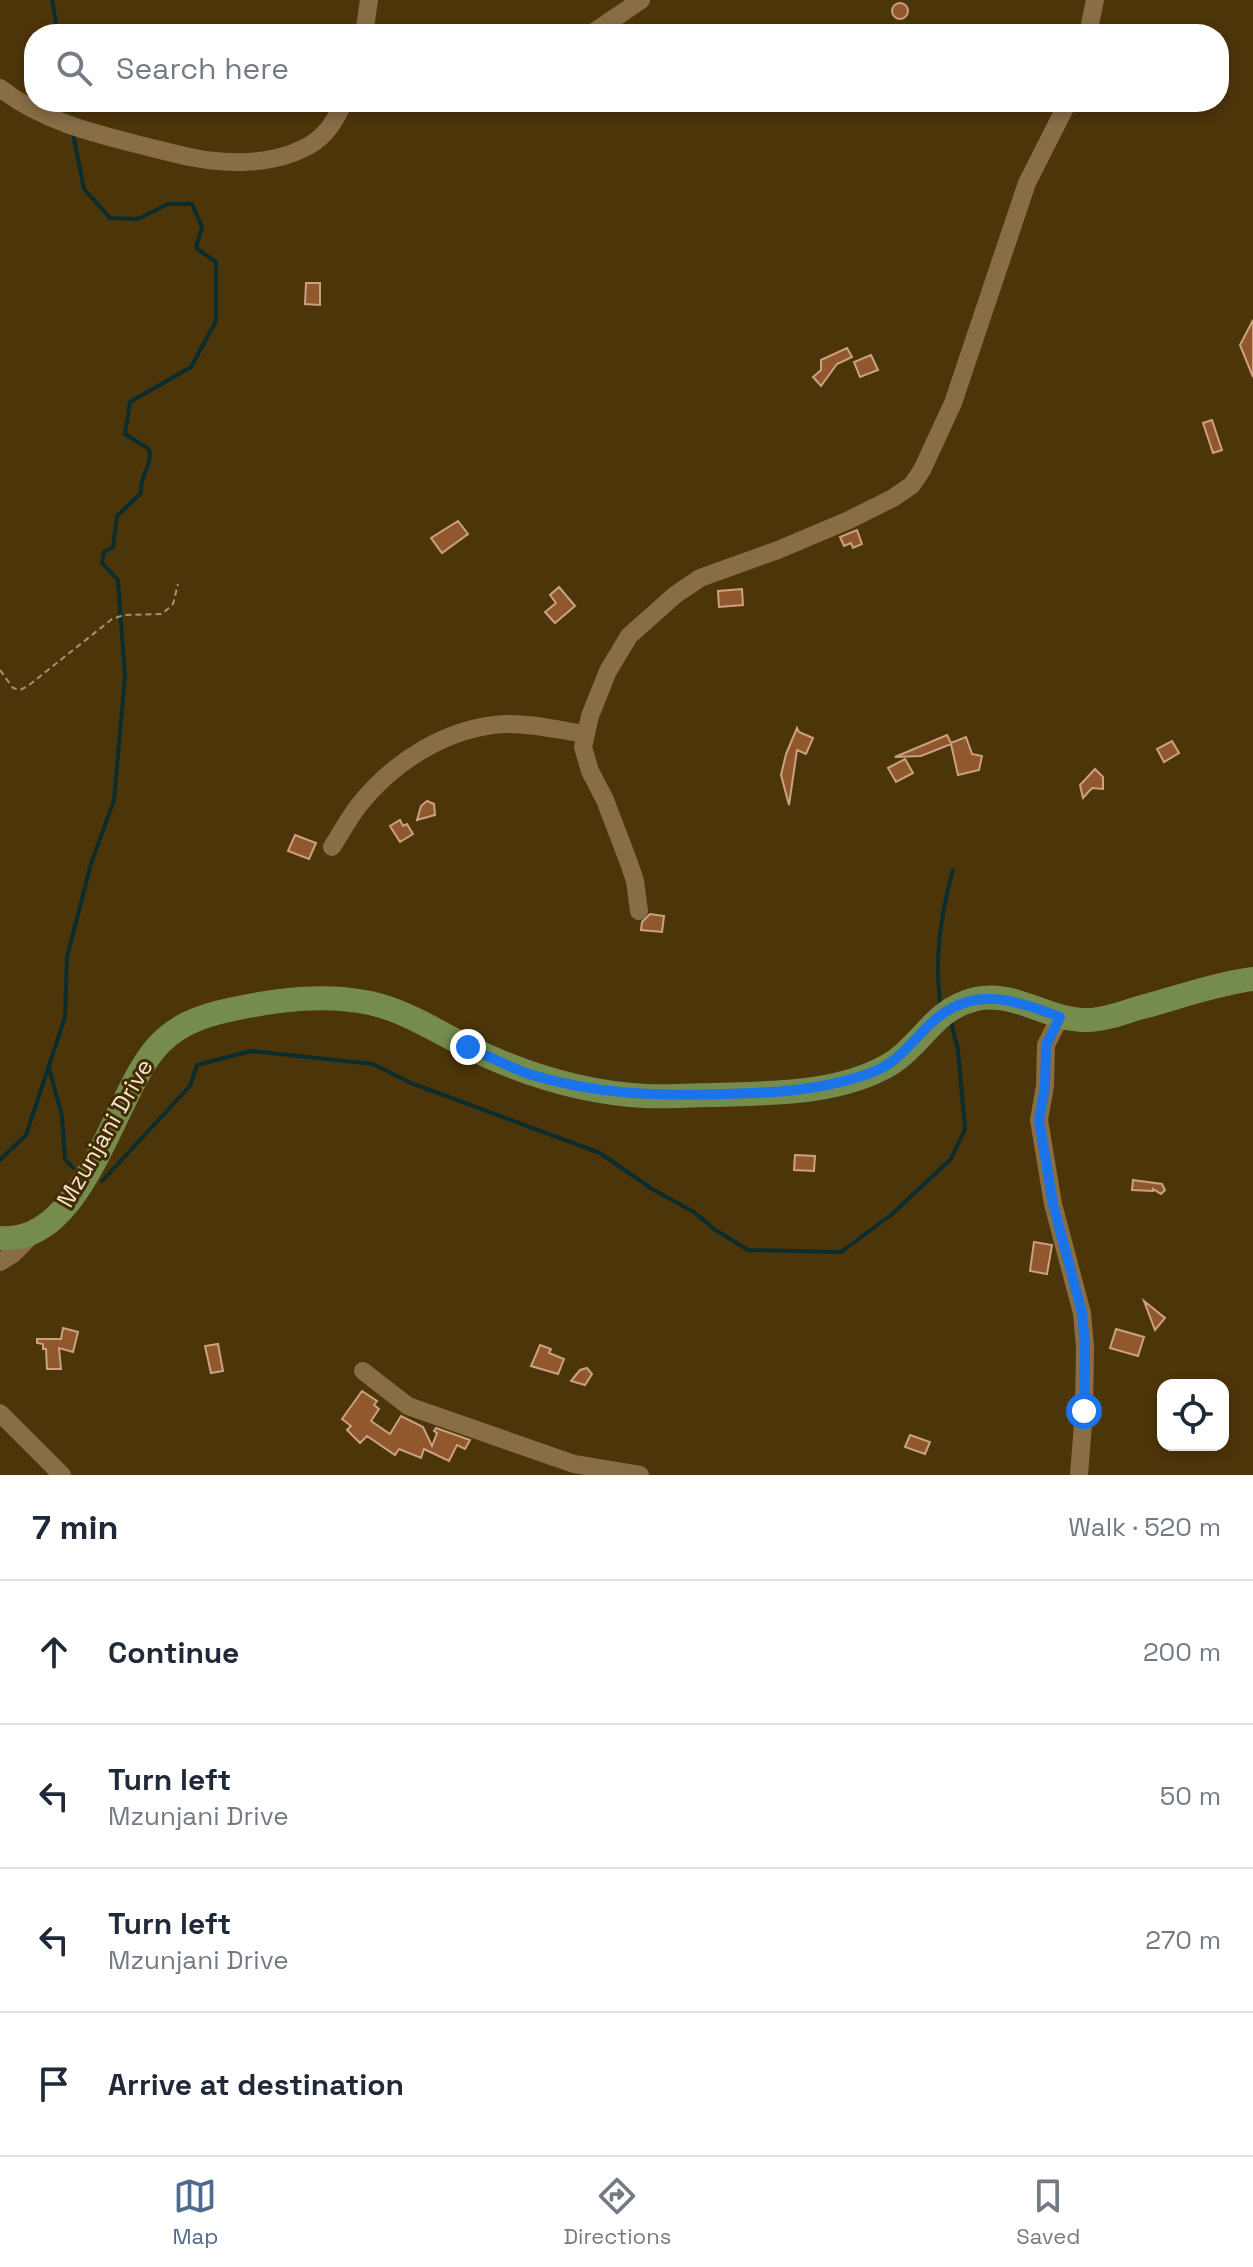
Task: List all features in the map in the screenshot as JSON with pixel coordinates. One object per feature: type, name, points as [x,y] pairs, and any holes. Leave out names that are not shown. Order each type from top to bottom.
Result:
[{"type":"main road","name":"Mzunjani Drive","points":[[0,1238],[14,1240],[50,1223],[82,1181],[155,1049],[192,1020],[227,1010],[282,1000],[333,998],[371,1003],[404,1014],[528,1073],[645,1096],[771,1093],[837,1084],[869,1074],[907,1051],[927,1027],[945,1013],[959,1004],[981,998],[1016,1001],[1076,1020],[1102,1018],[1253,979]]},
{"type":"street","points":[[365,24],[369,0]]},
{"type":"street","points":[[606,24],[641,0]]},
{"type":"street","points":[[1090,24],[1095,0]]},
{"type":"street","points":[[0,88],[24,105]]},
{"type":"street","points":[[37,112],[50,119],[200,160],[235,163],[277,158],[313,143],[336,120],[340,112]]},
{"type":"street","points":[[639,911],[635,881],[583,747],[608,671],[629,636],[675,595],[700,578],[849,520],[912,485],[953,403],[1027,183],[1063,112]]},
{"type":"street","points":[[332,847],[358,806],[377,785],[434,743],[504,724],[585,734]]},
{"type":"street","points":[[1060,1017],[1046,1045],[1045,1086],[1039,1120],[1053,1204],[1082,1313],[1084,1395],[1079,1475]]},
{"type":"street","points":[[0,1262],[13,1254],[36,1231]]},
{"type":"street","points":[[363,1371],[408,1406],[574,1464],[640,1475]]},
{"type":"street","points":[[0,1413],[62,1475]]},
{"type":"path","points":[[0,670],[13,688],[20,690],[112,619],[124,615],[162,614],[173,604],[178,584]]},
{"type":"building","points":[[897,3],[903,3],[908,11],[906,17],[897,19],[892,14],[892,8]]},
{"type":"building","points":[[306,283],[320,283],[320,305],[305,304]]},
{"type":"building","points":[[1253,320],[1253,377],[1240,345]]},
{"type":"building","points":[[847,348],[852,357],[837,364],[821,386],[813,377],[821,370],[821,360]]},
{"type":"building","points":[[871,355],[878,370],[860,377],[854,362]]},
{"type":"building","points":[[1212,420],[1222,450],[1213,453],[1203,423]]},
{"type":"building","points":[[458,521],[468,534],[442,553],[431,538]]},
{"type":"building","points":[[857,530],[862,544],[853,548],[851,543],[844,546],[840,537]]},
{"type":"building","points":[[559,587],[575,606],[555,623],[545,612],[556,603],[550,595]]},
{"type":"building","points":[[742,589],[743,605],[719,607],[718,591]]},
{"type":"building","points":[[797,728],[813,738],[806,754],[797,750],[789,805],[781,775]]},
{"type":"building","points":[[947,735],[951,743],[966,737],[972,754],[982,756],[979,770],[958,775],[951,744],[921,756],[895,757]]},
{"type":"building","points":[[1172,741],[1179,753],[1164,762],[1157,749]]},
{"type":"building","points":[[905,759],[913,773],[896,782],[888,768]]},
{"type":"building","points":[[1095,769],[1103,777],[1103,789],[1092,788],[1083,798],[1080,785]]},
{"type":"building","points":[[427,801],[434,804],[435,815],[417,820],[421,806]]},
{"type":"building","points":[[400,820],[403,826],[407,824],[413,834],[400,842],[390,826]]},
{"type":"building","points":[[295,835],[316,843],[309,859],[288,851]]},
{"type":"building","points":[[650,914],[664,916],[662,932],[641,930],[642,922]]},
{"type":"building","points":[[795,1155],[815,1156],[814,1171],[794,1170]]},
{"type":"building","points":[[1133,1180],[1162,1184],[1165,1190],[1161,1194],[1153,1189],[1132,1190]]},
{"type":"building","points":[[1034,1242],[1052,1245],[1047,1274],[1030,1271]]},
{"type":"building","points":[[1144,1301],[1165,1318],[1155,1330]]},
{"type":"building","points":[[63,1328],[78,1332],[73,1352],[59,1348],[61,1369],[47,1369],[46,1349],[43,1349],[43,1344],[37,1343],[37,1339],[61,1339]]},
{"type":"building","points":[[1116,1329],[1144,1337],[1138,1356],[1110,1348]]},
{"type":"building","points":[[218,1344],[223,1371],[211,1373],[205,1346]]},
{"type":"building","points":[[540,1345],[564,1359],[558,1374],[531,1366]]},
{"type":"building","points":[[587,1368],[592,1374],[585,1385],[571,1381],[580,1370]]},
{"type":"building","points":[[362,1391],[377,1401],[374,1405],[379,1409],[371,1421],[390,1434],[401,1416],[423,1427],[432,1446],[436,1428],[470,1440],[465,1449],[457,1445],[449,1461],[424,1449],[421,1458],[399,1449],[395,1455],[367,1436],[360,1443],[347,1430],[351,1426],[342,1419]]},
{"type":"building","points":[[910,1435],[930,1442],[925,1454],[905,1447]]},
{"type":"waterway","points":[[52,0],[56,24]]},
{"type":"waterway","points":[[0,1160],[26,1135],[65,1017],[67,957],[91,864],[114,800],[125,676],[118,580],[102,563],[104,552],[113,547],[117,516],[141,493],[150,455],[149,449],[125,434],[130,402],[191,367],[216,321],[216,262],[196,248],[202,227],[192,204],[168,204],[138,219],[110,218],[84,189],[73,134]]},
{"type":"waterway","points":[[940,1001],[940,935],[953,870]]},
{"type":"waterway","points":[[102,1181],[190,1086],[197,1065],[251,1051],[373,1064],[411,1083],[600,1153],[748,1250],[841,1252],[891,1215],[951,1159],[965,1129],[958,1050],[951,1022]]},
{"type":"waterway","points":[[49,1068],[62,1116],[65,1159],[73,1168]]},
{"type":"route","points":[[468,1047],[528,1073],[645,1096],[771,1093],[837,1084],[869,1074],[907,1051],[927,1027],[945,1013],[969,1001],[1002,998],[1060,1017],[1046,1045],[1045,1086],[1039,1120],[1053,1204],[1082,1313],[1084,1411]]}]
